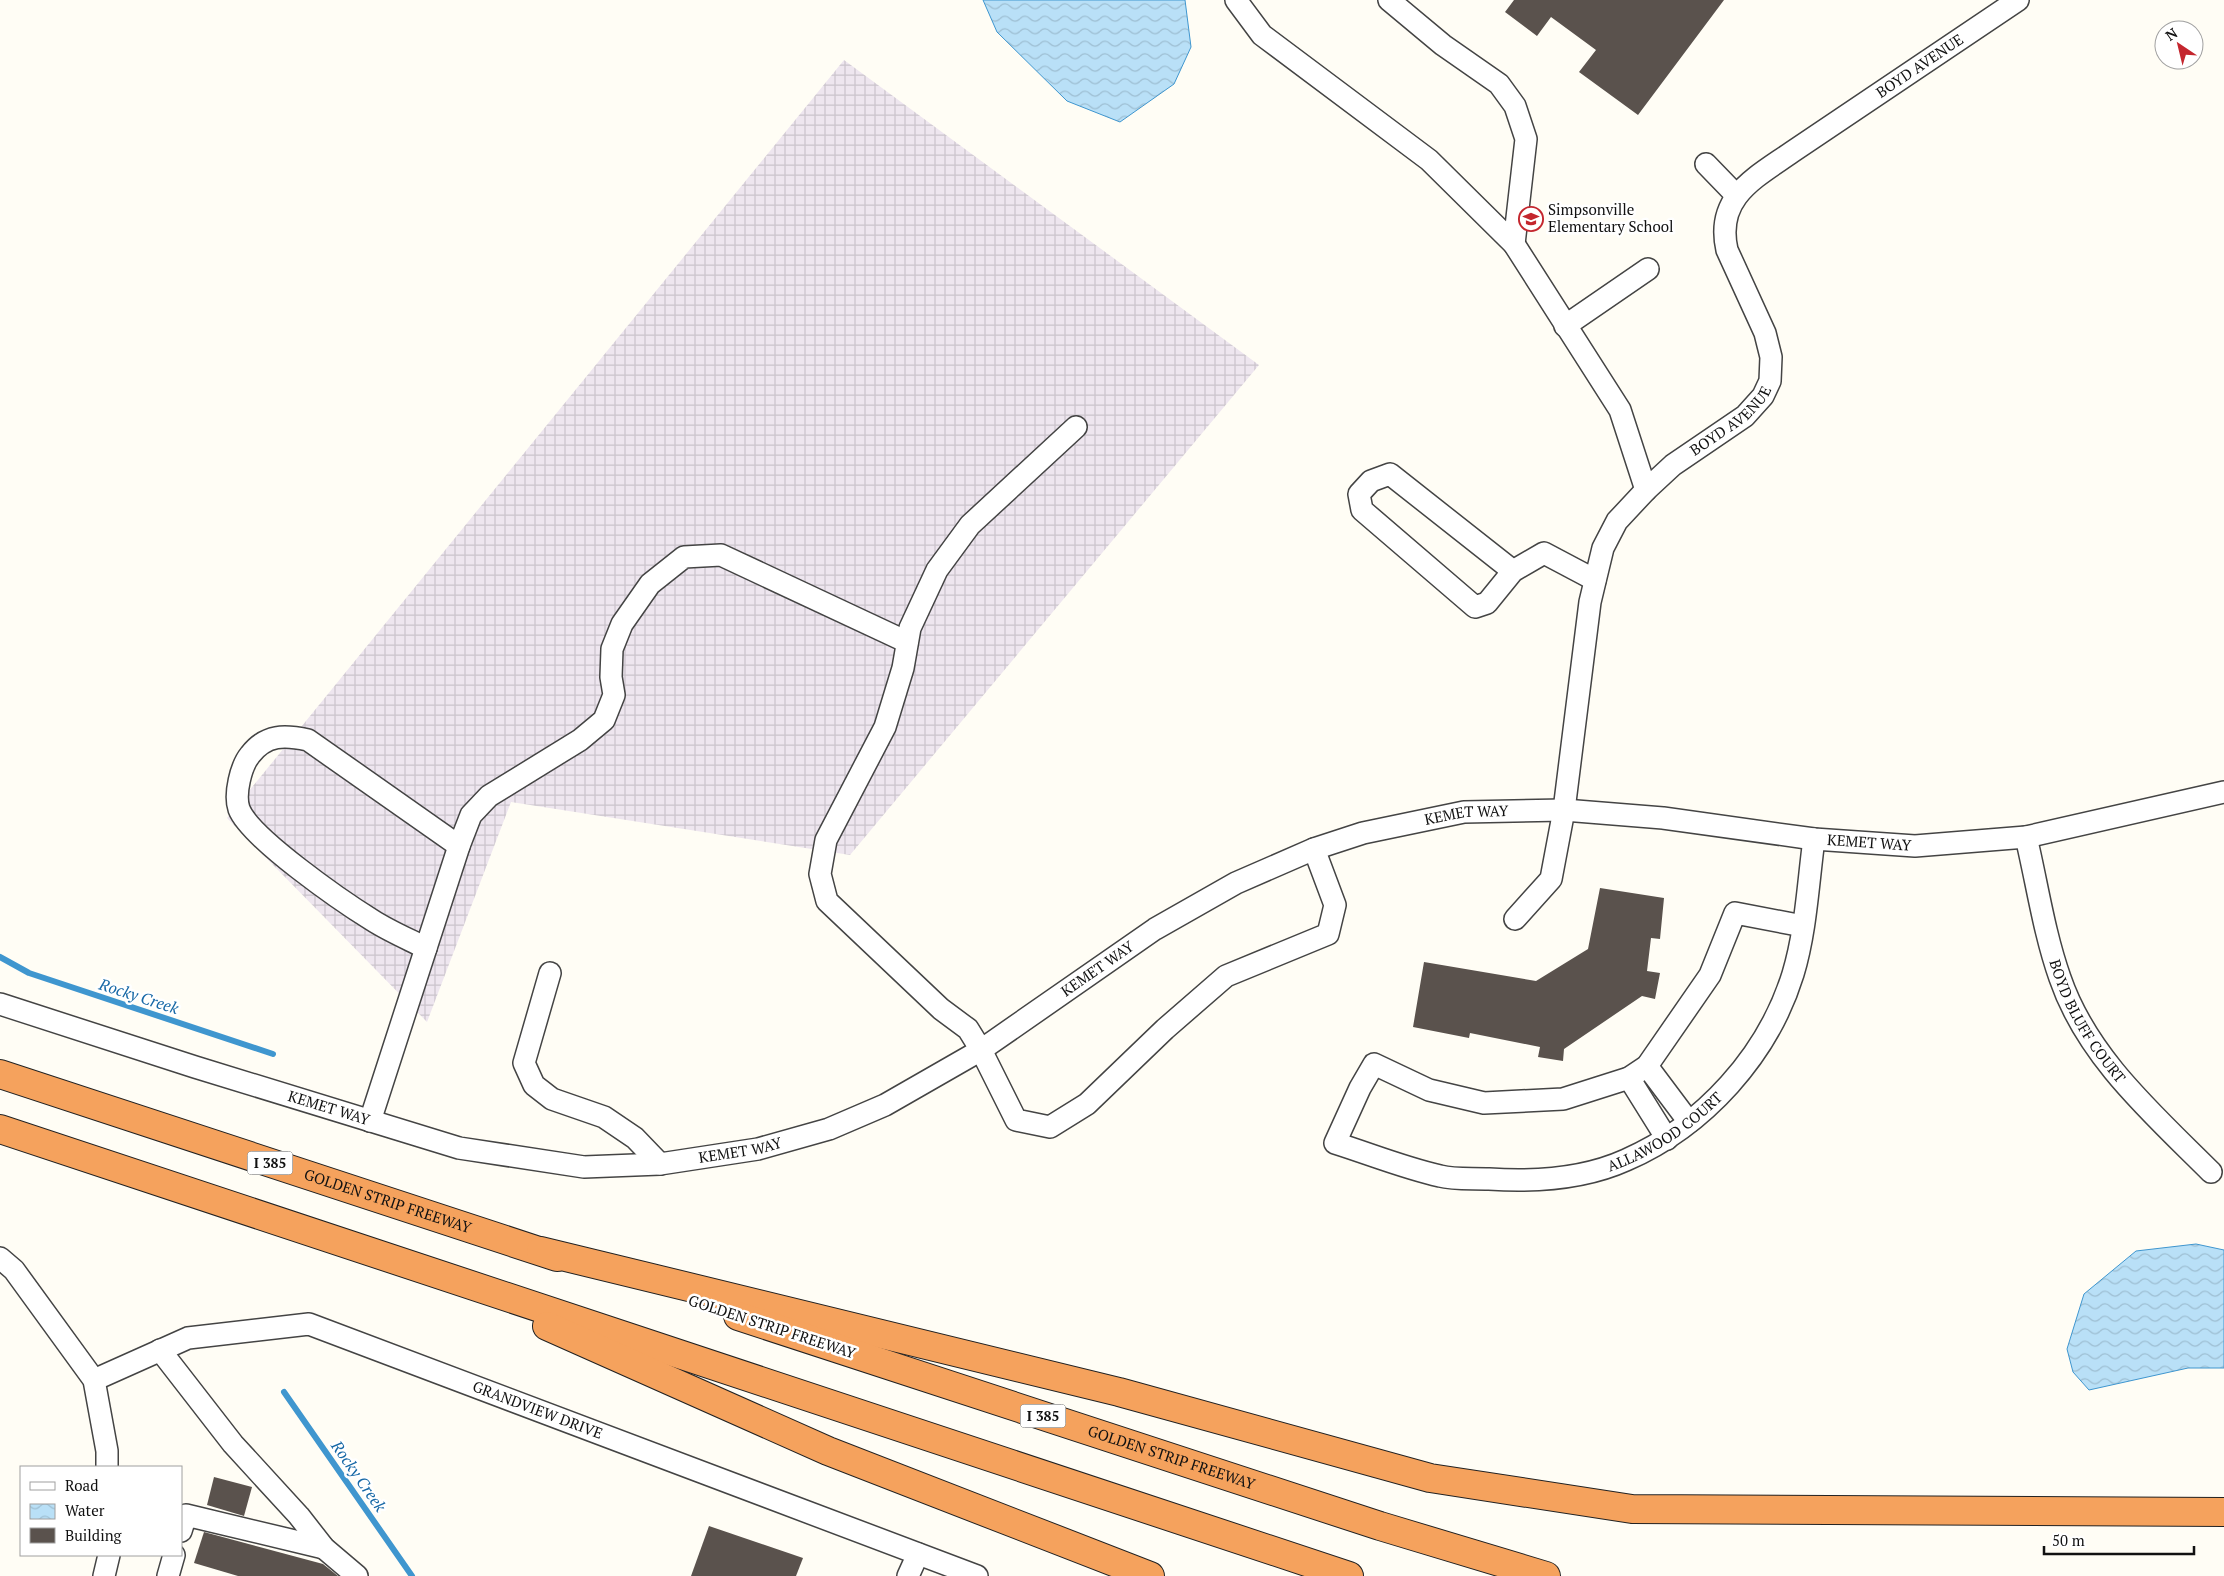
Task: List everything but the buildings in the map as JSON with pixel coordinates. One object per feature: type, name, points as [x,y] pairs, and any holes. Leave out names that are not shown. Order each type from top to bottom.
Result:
[{"type":"highway","name":"GOLDEN STRIP FREEWAY","points":[[0,1074],[1380,1526],[1546,1576]]},
{"type":"highway","points":[[0,1130],[401,1261],[1348,1576]]},
{"type":"highway","points":[[541,1251],[1119,1392],[1430,1478],[1632,1509],[2224,1512]]},
{"type":"highway","points":[[401,1261],[828,1451],[1150,1576]]},
{"type":"street","points":[[1236,0],[1262,35],[1429,160],[1514,244],[1564,326],[1620,410],[1646,490]]},
{"type":"street","points":[[1389,0],[1443,44],[1498,84],[1515,106],[1526,138],[1514,244]]},
{"type":"street","name":"BOYD AVENUE","points":[[1515,919],[1551,879],[1564,810],[1585,634],[1603,548],[1617,521],[1646,490],[1673,465],[1746,416],[1763,396],[1770,380],[1771,358],[1765,333],[1727,250],[1725,239],[1726,217],[1736,195],[1756,177],[1792,152],[2018,0]]},
{"type":"street","points":[[1706,164],[1736,195]]},
{"type":"street","points":[[1564,326],[1648,269]]},
{"type":"street","points":[[1076,427],[970,526],[937,570],[910,628],[903,668],[885,727],[826,840],[820,874],[826,901],[941,1009],[968,1029],[981,1050],[1016,1120],[1050,1127],[1087,1104],[1165,1029],[1226,976],[1328,934],[1335,905],[1314,849]]},
{"type":"street","points":[[1513,571],[1390,474],[1371,481],[1359,494],[1362,510],[1476,607],[1487,602],[1513,571],[1544,552],[1595,580]]},
{"type":"street","points":[[370,1121],[459,846],[471,815],[489,796],[580,740],[604,720],[614,695],[611,678],[612,649],[622,624],[650,584],[684,557],[721,555],[908,642]]},
{"type":"street","points":[[426,948],[373,921],[278,852],[250,825],[239,808],[239,778],[245,761],[258,745],[285,735],[308,740],[459,846]]},
{"type":"street","name":"KEMET WAY","points":[[0,1004],[459,1148],[574,1165],[660,1164],[758,1149],[829,1129],[885,1105],[981,1050],[1155,929],[1236,883],[1314,849],[1363,832],[1464,812],[1564,810],[1663,818],[1814,839],[1915,846],[2026,837],[2224,792]]},
{"type":"street","name":"BOYD BLUFF COURT","points":[[2026,837],[2060,978],[2085,1032],[2122,1082],[2211,1172]]},
{"type":"street","name":"ALLAWOOD COURT","points":[[1629,1078],[1563,1099],[1484,1103],[1429,1090],[1374,1064],[1360,1088],[1335,1143],[1441,1176],[1528,1182],[1580,1174],[1625,1161],[1668,1139],[1726,1088],[1755,1055],[1778,1012],[1793,973],[1803,926],[1814,839]]},
{"type":"street","points":[[1668,1139],[1629,1078],[1647,1066],[1710,975],[1734,913],[1803,926]]},
{"type":"street","points":[[550,973],[524,1063],[534,1085],[552,1099],[604,1117],[635,1138],[660,1164]]},
{"type":"street","points":[[1647,1066],[1689,1122]]},
{"type":"street","points":[[0,1258],[14,1270],[94,1380],[107,1452],[107,1466]]},
{"type":"street","name":"GRANDVIEW DRIVE","points":[[94,1380],[188,1338],[309,1324],[977,1576]]},
{"type":"street","points":[[160,1350],[233,1444],[299,1516],[324,1548],[357,1576]]},
{"type":"street","points":[[182,1528],[186,1515],[324,1548]]},
{"type":"street","points":[[908,1576],[918,1554]]},
{"type":"street","points":[[104,1576],[108,1556]]},
{"type":"street","points":[[168,1576],[174,1556]]},
{"type":"shaded area","points":[[844,60],[1259,365],[850,855],[511,802],[427,1022],[227,818]]},
{"type":"water","points":[[983,0],[1185,0],[1191,47],[1174,84],[1120,122],[1067,101],[997,32]]},
{"type":"water","points":[[2196,1244],[2224,1250],[2224,1368],[2188,1368],[2089,1390],[2073,1372],[2067,1349],[2084,1294],[2136,1251]]},
{"type":"waterway","name":"Rocky Creek","points":[[0,957],[29,973],[273,1054]]},
{"type":"waterway","name":"Rocky Creek","points":[[284,1392],[412,1576]]},
{"type":"place","name":"Simpsonville Elementary School","points":[[1531,219]]}]
